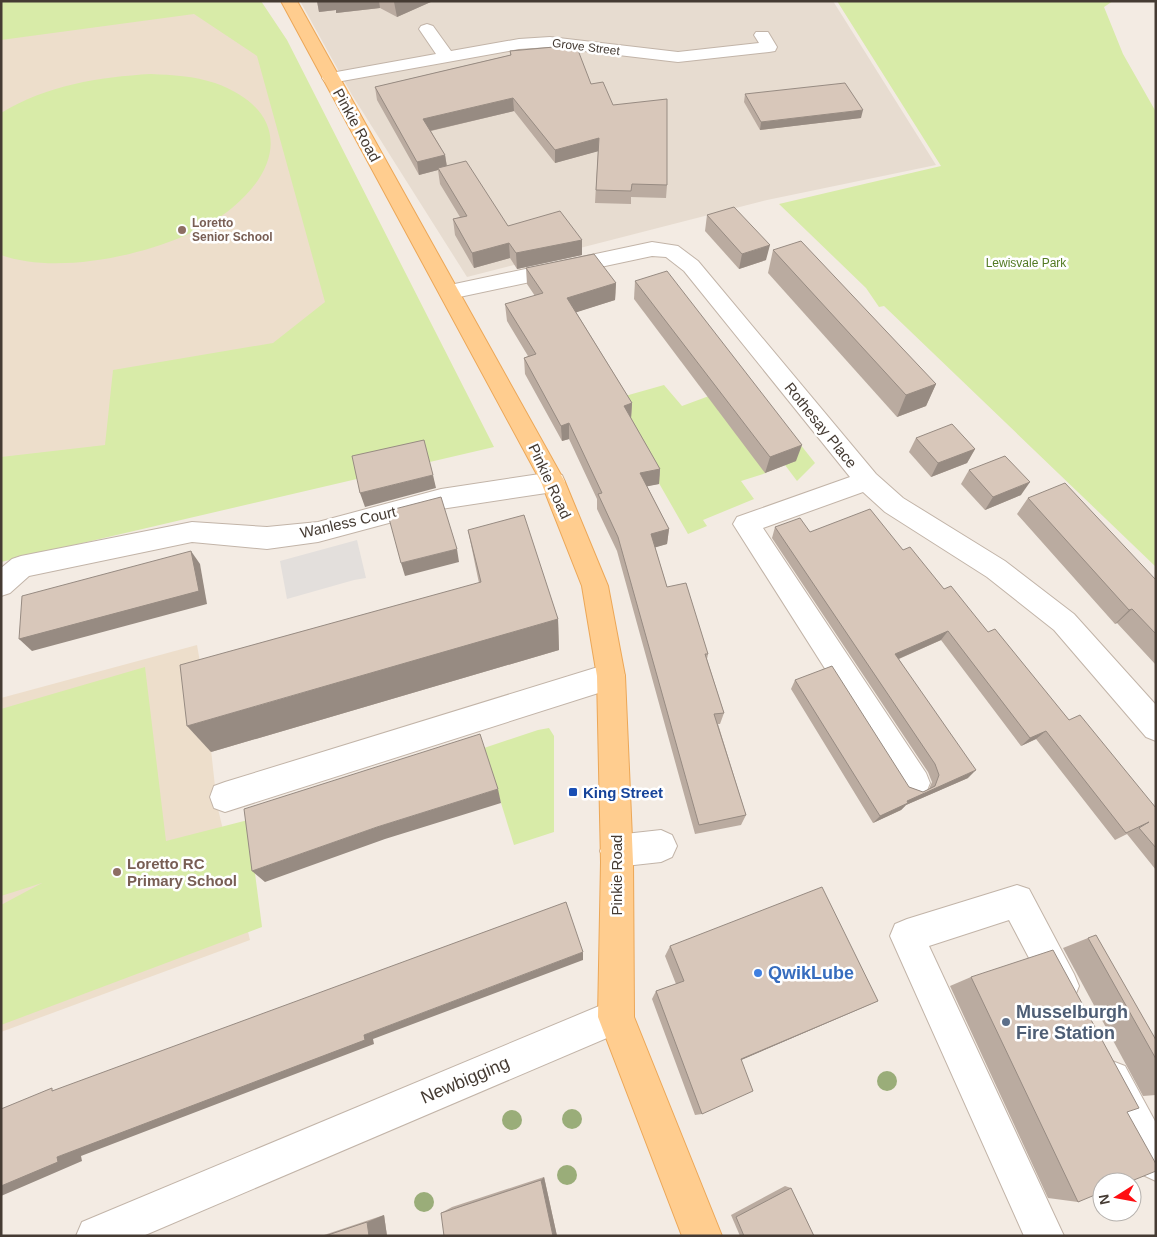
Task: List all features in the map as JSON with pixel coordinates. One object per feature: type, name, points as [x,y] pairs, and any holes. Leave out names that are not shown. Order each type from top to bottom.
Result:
[{"type":"main road","name":"Pinkie Road","points":[[289,1],[553,482],[595,586],[611,676],[616,851],[616,1016]]},
{"type":"main road","points":[[616,1016],[702,1236]]},
{"type":"street","points":[[426,29],[446,57]]},
{"type":"street","name":"Grove Street","points":[[331,78],[519,44],[550,42],[678,57],[769,47],[762,35]]},
{"type":"street","name":"Rothesay Place","points":[[450,292],[652,249],[671,251],[691,266],[867,481],[894,505],[996,569],[1064,622],[1156,727]]},
{"type":"street","points":[[867,481],[746,524],[914,783]]},
{"type":"street","name":"Wanless Court","points":[[1,585],[21,566],[192,532],[267,538],[318,532],[441,499],[553,482]]},
{"type":"street","points":[[225,797],[611,676]]},
{"type":"street","points":[[616,851],[661,846]]},
{"type":"street","points":[[1044,1236],[907,936],[1017,902],[1077,1014]]},
{"type":"street","name":"Newbigging","points":[[96,1236],[616,1016]]},
{"type":"street","points":[[1096,1049],[1156,1162]]},
{"type":"shaded area","name":"Loretto Senior School","points":[[249,1],[466,441],[1,550],[1,19]]},
{"type":"shaded area","points":[[300,1],[833,1],[936,165],[767,200],[467,277],[352,95]]},
{"type":"shaded area","points":[[357,540],[366,578],[287,599],[280,561]]},
{"type":"shaded area","name":"Loretto RC Primary School","points":[[197,645],[204,685],[217,805],[250,940],[1,1032],[1,698]]},
{"type":"green space","points":[[1,1],[261,1],[287,40],[494,447],[1,562],[1,457],[105,445],[113,370],[273,343],[325,302],[257,56],[194,14],[1,40]]},
{"type":"green space","name":"Lewisvale Park","points":[[837,1],[1113,1],[1104,7],[1123,54],[1156,112],[1156,567],[884,306],[879,307],[866,288],[779,204],[941,166]]},
{"type":"green space","points":[[151,74],[191,77],[215,83],[238,94],[255,107],[266,122],[270,138],[269,155],[262,173],[250,191],[232,208],[210,223],[183,236],[121,256],[56,263],[27,261],[1,255],[1,113],[19,103],[74,84],[112,77]]},
{"type":"green space","points":[[664,385],[682,406],[709,396],[766,473],[741,481],[754,499],[703,520],[707,526],[688,534],[624,422],[618,398]]},
{"type":"green space","points":[[796,439],[815,463],[797,481],[785,465]]},
{"type":"green space","name":"Loretto RC Primary School","points":[[145,667],[166,841],[248,820],[262,927],[1,1025],[1,905],[42,883],[1,896],[1,709]]},
{"type":"green space","points":[[549,728],[554,736],[554,832],[514,845],[484,748]]},
{"type":"building","points":[[576,45],[591,84],[603,82],[613,105],[667,99],[667,185],[632,184],[631,191],[596,190],[599,138],[555,150],[513,98],[423,119],[445,155],[417,162],[375,87],[511,55],[510,51]]},
{"type":"building","points":[[845,83],[863,110],[761,122],[745,94]]},
{"type":"building","points":[[466,161],[508,226],[560,211],[582,240],[516,253],[509,243],[472,253],[453,219],[467,216],[438,168]]},
{"type":"building","points":[[734,207],[770,245],[742,254],[707,215]]},
{"type":"building","points":[[801,241],[936,384],[906,395],[773,250]]},
{"type":"building","points":[[594,254],[616,283],[567,298],[632,403],[624,406],[660,469],[640,473],[669,529],[651,534],[667,587],[686,583],[708,654],[705,654],[724,713],[714,714],[746,815],[699,825],[618,537],[598,494],[602,493],[569,423],[561,426],[524,358],[536,354],[505,304],[543,293],[526,268]]},
{"type":"building","points":[[667,271],[802,445],[770,457],[635,281]]},
{"type":"building","points":[[952,424],[975,449],[938,463],[916,438]]},
{"type":"building","points":[[424,440],[433,475],[360,493],[352,456]]},
{"type":"building","points":[[1005,456],[1030,482],[993,497],[969,470]]},
{"type":"building","points":[[1065,483],[1156,580],[1156,634],[1132,609],[1129,610],[1028,498]]},
{"type":"building","points":[[441,497],[457,549],[401,563],[387,511]]},
{"type":"building","points":[[870,509],[903,550],[910,547],[944,589],[951,586],[988,632],[995,629],[1069,720],[1080,715],[1156,808],[1156,848],[1139,828],[1149,822],[1126,833],[1046,731],[1030,738],[948,631],[895,654],[976,770],[907,801],[908,803],[880,816],[795,680],[832,666],[909,787],[923,792],[935,786],[939,775],[935,764],[775,527],[800,518],[810,532]]},
{"type":"building","points":[[524,515],[558,619],[187,726],[180,665],[481,582],[468,530]]},
{"type":"building","points":[[191,551],[199,591],[19,639],[22,596]]},
{"type":"building","points":[[480,734],[498,789],[377,827],[252,871],[244,809]]},
{"type":"building","name":"QwikLube","points":[[822,887],[878,1001],[741,1059],[753,1091],[702,1114],[656,991],[684,981],[670,946]]},
{"type":"building","points":[[566,902],[583,952],[364,1035],[365,1040],[57,1157],[58,1162],[1,1186],[1,1109],[52,1088],[52,1091]]},
{"type":"building","points":[[1096,935],[1156,1040],[1156,1059],[1088,938]]},
{"type":"building","points":[[1053,950],[1139,1108],[1127,1112],[1156,1164],[1156,1171],[1142,1177],[1142,1172],[1092,1172],[1092,1196],[1078,1202],[971,977]]},
{"type":"building","points":[[541,1180],[553,1236],[444,1236],[441,1213]]},
{"type":"building","points":[[791,1188],[814,1236],[744,1236],[736,1217]]},
{"type":"building","points":[[367,1222],[369,1236],[325,1236]]},
{"type":"place","name":"Loretto Senior School","points":[[182,230]]},
{"type":"place","name":"King Street","points":[[573,792]]},
{"type":"place","name":"Loretto RC Primary School","points":[[117,872]]},
{"type":"place","name":"QwikLube","points":[[758,973]]},
{"type":"place","name":"Musselburgh Fire Station","points":[[1006,1022]]}]
